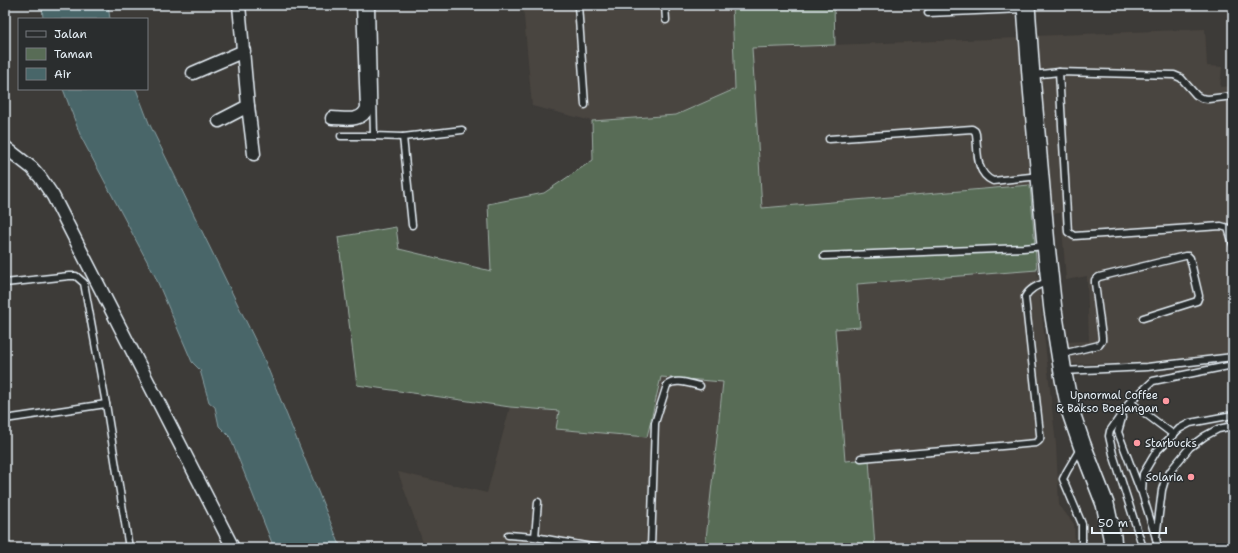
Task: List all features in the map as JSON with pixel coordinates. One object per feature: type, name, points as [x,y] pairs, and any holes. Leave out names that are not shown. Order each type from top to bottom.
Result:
[{"type":"street","points":[[239,5],[254,154]]},
{"type":"street","points":[[332,118],[355,119],[365,114],[367,108],[363,5]]},
{"type":"street","points":[[1027,7],[1031,76],[1046,245],[1060,354],[1071,413],[1082,446],[1105,504],[1113,548]]},
{"type":"street","points":[[193,73],[244,51]]},
{"type":"street","points":[[219,121],[248,106]]},
{"type":"street","points":[[5,148],[32,168],[53,196],[233,548]]},
{"type":"lane","points":[[371,5],[374,136]]},
{"type":"lane","points":[[578,5],[585,105]]},
{"type":"lane","points":[[665,5],[666,20]]},
{"type":"lane","points":[[928,13],[1027,7]]},
{"type":"lane","points":[[1031,76],[1059,72],[1174,75],[1181,78],[1196,95],[1201,98],[1208,99],[1233,96]]},
{"type":"lane","points":[[1059,72],[1068,232],[1071,235],[1221,226],[1228,228],[1233,244]]},
{"type":"lane","points":[[829,139],[972,129],[976,134],[979,166],[981,171],[988,179],[993,181],[1040,176]]},
{"type":"lane","points":[[341,136],[403,137],[462,130]]},
{"type":"lane","points":[[403,137],[412,225]]},
{"type":"lane","points":[[824,256],[1015,248],[1046,245]]},
{"type":"lane","points":[[1060,354],[1099,345],[1102,341],[1095,280],[1099,277],[1188,256],[1190,258],[1199,296],[1197,302],[1143,318]]},
{"type":"lane","points":[[5,283],[68,276],[76,276],[84,283],[106,404],[129,548]]},
{"type":"lane","points":[[861,458],[1038,442],[1040,439],[1040,434],[1025,297],[1033,288],[1050,281]]},
{"type":"lane","points":[[1063,372],[1147,367],[1233,357]]},
{"type":"lane","points":[[1143,548],[1113,454],[1109,436],[1110,431],[1130,402],[1156,379],[1233,365]]},
{"type":"lane","points":[[651,548],[655,423],[667,385],[676,381],[700,386]]},
{"type":"lane","points":[[1130,402],[1174,435]]},
{"type":"lane","points":[[5,419],[106,404]]},
{"type":"lane","points":[[1125,410],[1118,432],[1142,493],[1158,548]]},
{"type":"lane","points":[[1142,493],[1143,474],[1156,452],[1179,429],[1190,423],[1233,415]]},
{"type":"lane","points":[[1156,538],[1162,490],[1165,480],[1172,469],[1190,447],[1205,436],[1218,429],[1233,426]]},
{"type":"lane","points":[[1082,446],[1063,479],[1082,524],[1082,548]]},
{"type":"lane","points":[[535,537],[538,502]]},
{"type":"lane","points":[[508,535],[535,537],[597,548]]},
{"type":"shaded area","points":[[523,5],[732,5],[735,89],[676,115],[592,121],[532,106]]},
{"type":"shaded area","points":[[1205,29],[1207,66],[1222,67],[1220,87],[1233,86],[1233,354],[1152,363],[1065,364],[1062,342],[1089,341],[1087,276],[1066,280],[1061,213],[1048,214],[1034,36]]},
{"type":"shaded area","points":[[1019,38],[1030,185],[762,208],[752,48]]},
{"type":"shaded area","points":[[1037,270],[1056,445],[1059,505],[1074,524],[1075,548],[875,548],[869,460],[845,461],[835,329],[860,327],[857,284]]},
{"type":"shaded area","points":[[660,376],[723,382],[705,548],[425,548],[398,472],[487,493],[510,407],[560,411],[556,429],[647,437]]},
{"type":"green space","points":[[732,5],[834,5],[835,45],[752,48],[762,208],[1030,185],[1037,270],[857,284],[860,327],[835,329],[845,461],[869,459],[875,548],[705,548],[723,382],[661,377],[647,437],[556,429],[559,411],[510,407],[357,385],[338,237],[396,227],[399,249],[491,271],[488,204],[544,193],[593,160],[592,121],[676,115],[735,89]]},
{"type":"water","points":[[42,5],[108,5],[110,18],[43,18]]},
{"type":"water","points":[[63,90],[136,90],[149,123],[262,354],[341,548],[274,548],[230,437],[219,426],[215,407],[209,402],[200,370],[192,362],[155,276],[81,137]]},
{"type":"place","name":"Upnormal Coffee & Bakso Boejangan","points":[[1166,401]]},
{"type":"place","name":"Starbucks","points":[[1137,443]]},
{"type":"place","name":"Solaria","points":[[1191,477]]}]
